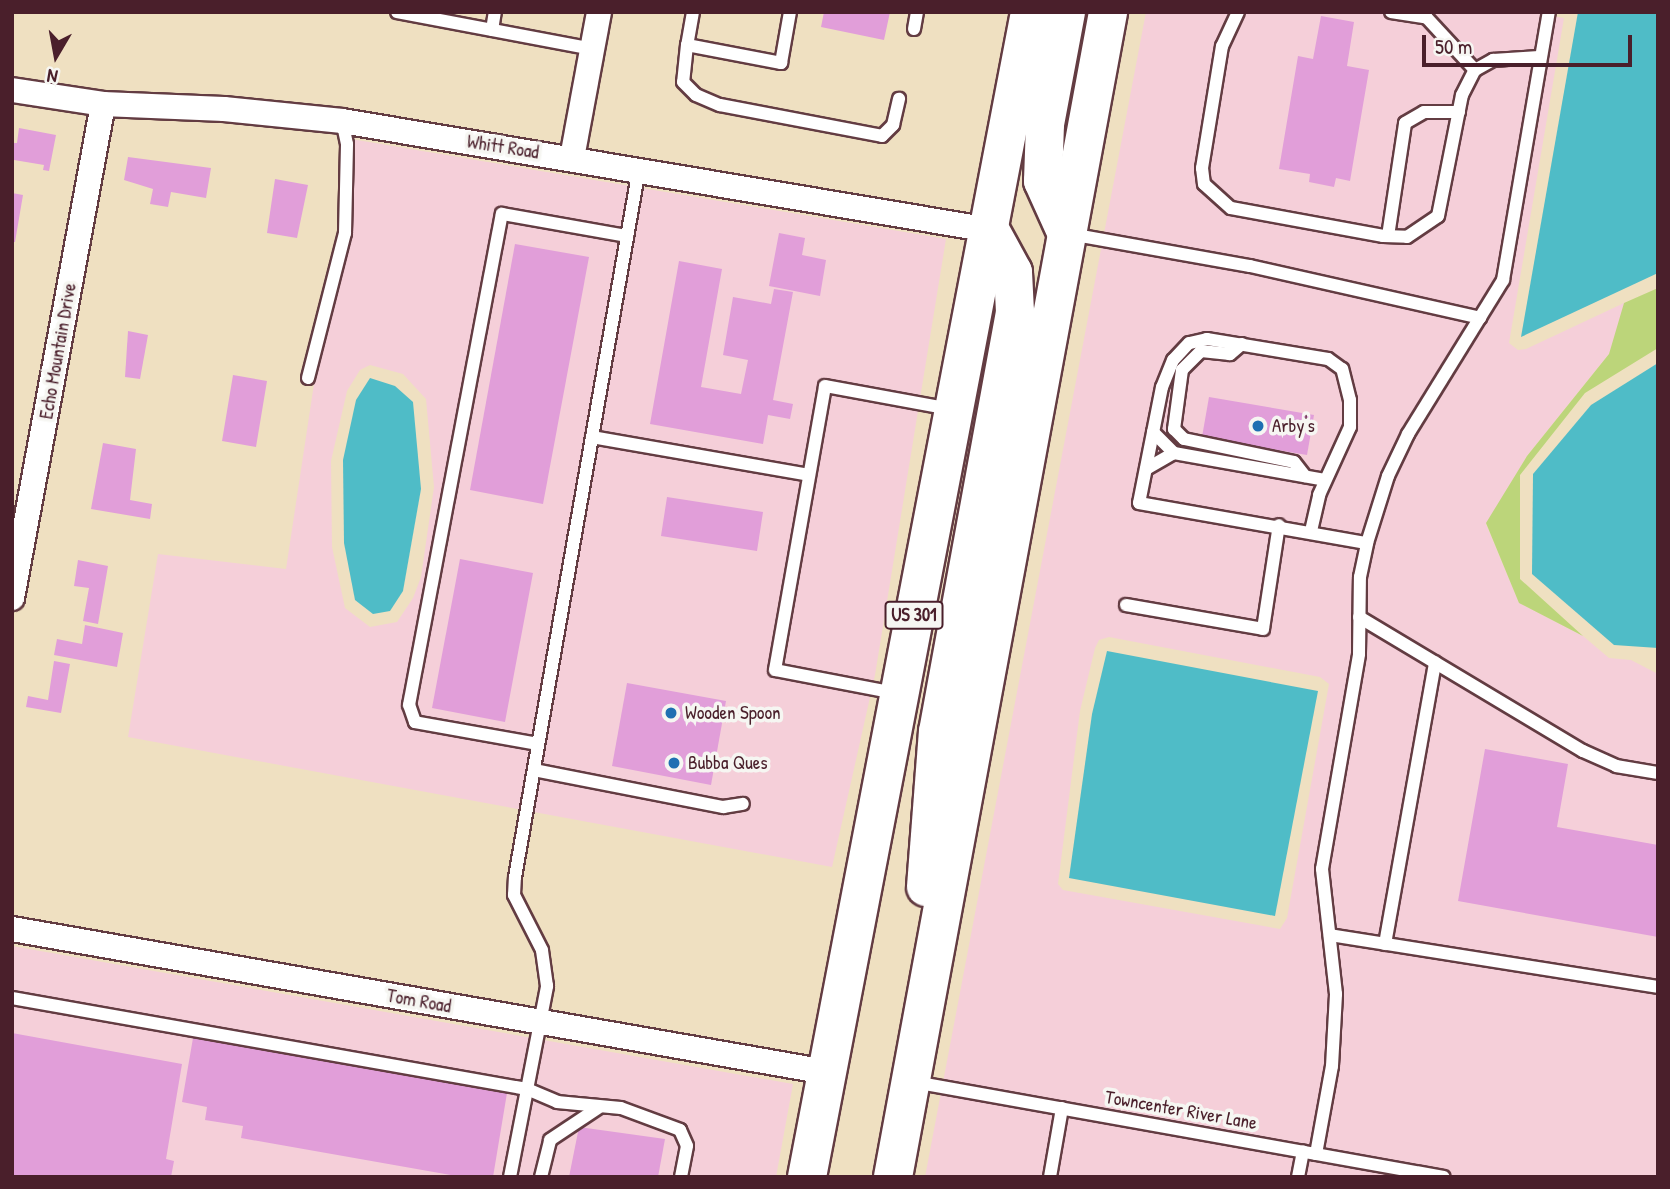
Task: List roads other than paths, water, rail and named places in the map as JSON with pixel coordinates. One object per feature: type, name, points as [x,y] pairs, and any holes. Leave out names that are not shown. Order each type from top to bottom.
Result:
[{"type":"main road","name":"US 301","points":[[807,1177],[1031,12]]},
{"type":"main road","points":[[1066,12],[1045,124],[1043,181],[1067,234]]},
{"type":"main road","points":[[893,1177],[1108,12]]},
{"type":"main road","points":[[935,947],[925,867],[938,732],[1015,312],[1013,272],[990,230]]},
{"type":"street","points":[[572,158],[599,12]]},
{"type":"street","name":"Whitt Road","points":[[12,90],[103,104],[342,121],[990,230]]},
{"type":"street","name":"Echo Mountain Drive","points":[[12,598],[103,104]]},
{"type":"street","name":"Tom Road","points":[[12,929],[826,1072]]},
{"type":"lane","points":[[397,12],[592,50]]},
{"type":"lane","points":[[492,30],[495,12]]},
{"type":"lane","points":[[693,12],[683,82],[696,95],[720,105],[863,136],[882,136],[893,125],[899,99]]},
{"type":"lane","points":[[687,45],[781,63],[790,12]]},
{"type":"lane","points":[[914,29],[917,12]]},
{"type":"lane","points":[[1238,12],[1222,46],[1202,168],[1204,184],[1231,208],[1388,236],[1407,237],[1438,216],[1460,112],[1475,70],[1493,60],[1539,57]]},
{"type":"lane","points":[[1391,12],[1427,18],[1475,70]]},
{"type":"lane","points":[[1298,1177],[1309,1152],[1332,1066],[1336,995],[1322,869],[1359,654],[1359,617],[1367,543],[1388,476],[1408,434],[1503,280],[1539,57],[1549,12]]},
{"type":"lane","points":[[1388,236],[1405,122],[1424,112],[1460,112]]},
{"type":"lane","points":[[309,378],[345,233],[347,144],[342,121]]},
{"type":"lane","points":[[510,1177],[540,1023],[546,968],[514,895],[639,169]]},
{"type":"lane","points":[[538,744],[415,722],[409,705],[502,214],[627,236]]},
{"type":"lane","points":[[1067,234],[1250,266],[1480,318]]},
{"type":"lane","points":[[1311,531],[1325,480],[1350,427],[1350,400],[1342,369],[1328,359],[1242,344],[1206,339],[1189,343],[1172,359],[1162,387],[1139,503],[1279,525],[1367,543]]},
{"type":"lane","points":[[1242,344],[1230,354],[1200,351],[1182,370],[1174,429],[1184,439],[1294,462],[1305,476]]},
{"type":"lane","points":[[899,694],[775,670],[825,386],[956,410]]},
{"type":"lane","points":[[1153,432],[1174,453],[1325,480]]},
{"type":"lane","points":[[592,437],[809,475]]},
{"type":"lane","points":[[1146,469],[1174,453]]},
{"type":"lane","points":[[1126,604],[1263,629],[1279,525]]},
{"type":"lane","points":[[1359,617],[1583,751],[1616,766],[1658,773]]},
{"type":"lane","points":[[1385,944],[1435,662]]},
{"type":"lane","points":[[534,770],[723,807],[743,804]]},
{"type":"lane","points":[[1330,935],[1658,987]]},
{"type":"lane","points":[[12,998],[527,1089],[557,1102],[598,1108],[621,1108],[680,1130],[687,1146],[681,1177]]},
{"type":"lane","name":"Towncenter River Lane","points":[[911,1082],[1444,1177]]},
{"type":"lane","points":[[541,1177],[550,1140],[598,1108]]},
{"type":"lane","points":[[1050,1177],[1062,1108]]},
{"type":"water","points":[[1578,12],[1658,12],[1658,273],[1521,337]]},
{"type":"water","points":[[1658,363],[1658,648],[1614,645],[1532,574],[1533,474],[1591,405]]},
{"type":"water","points":[[370,378],[395,386],[413,402],[421,489],[403,591],[390,611],[373,614],[355,600],[344,543],[343,460],[356,400]]},
{"type":"water","points":[[1107,651],[1318,691],[1275,916],[1069,878],[1092,714]]},
{"type":"place","name":"Arby's","points":[[1258,426]]},
{"type":"place","name":"Wooden Spoon","points":[[671,713]]},
{"type":"place","name":"Bubba Ques","points":[[674,763]]}]
